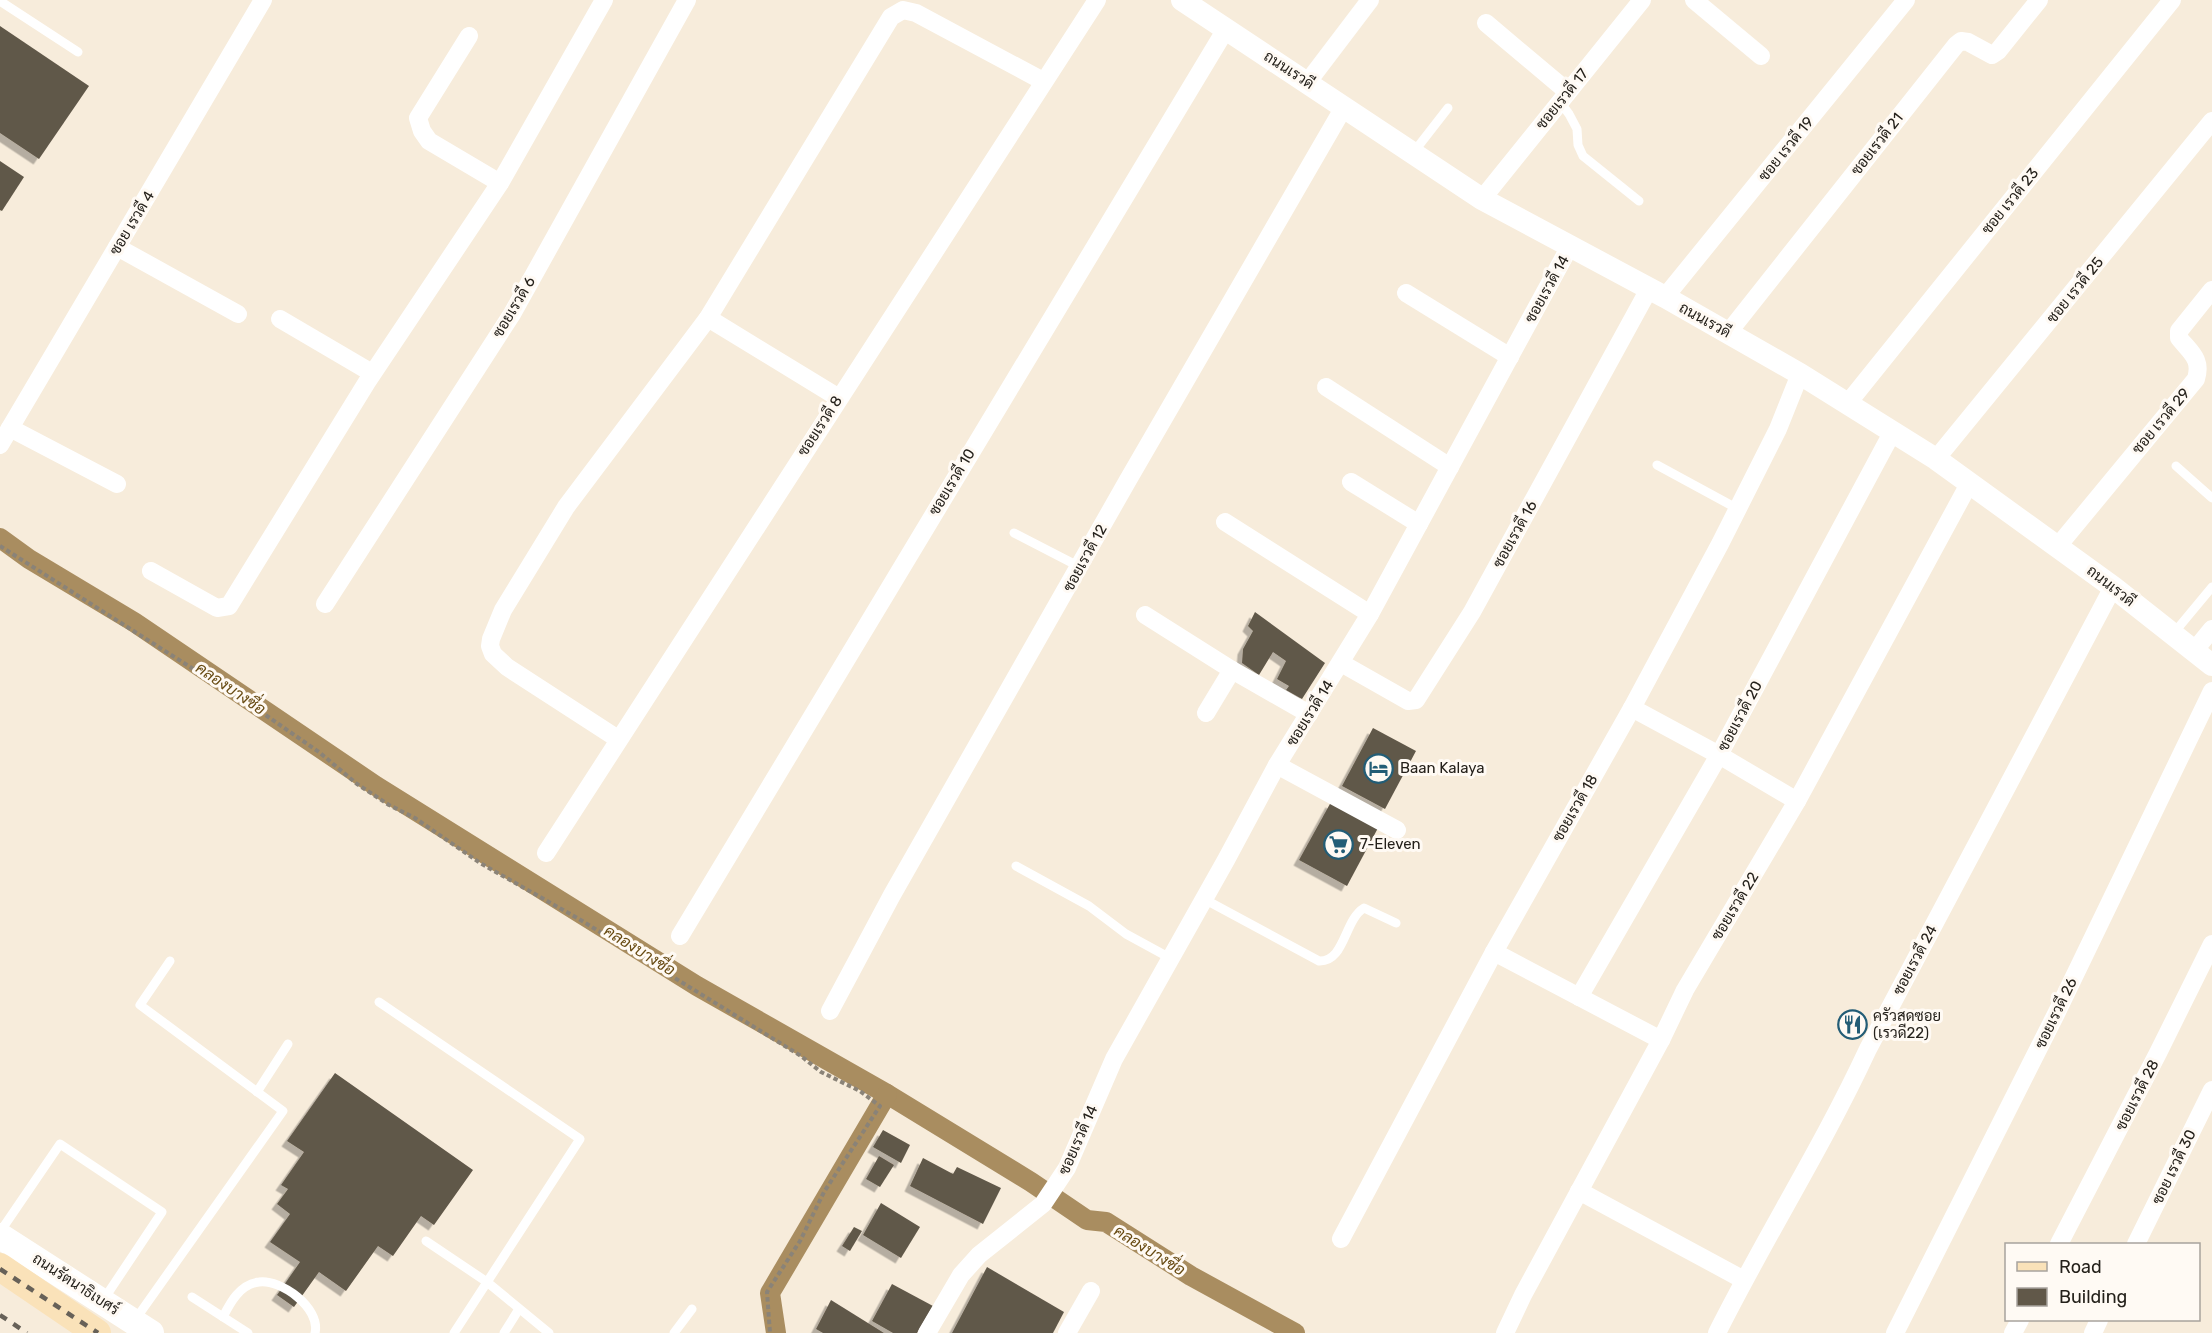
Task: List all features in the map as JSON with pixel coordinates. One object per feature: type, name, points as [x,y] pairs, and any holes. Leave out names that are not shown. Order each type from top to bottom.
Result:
[{"type":"main road","name":"ถนนรัตนาธิเบศร์","points":[[0,1234],[142,1327]]},
{"type":"main road","name":"ถนนรัตนาธิเบศร์","points":[[0,1267],[98,1333]]},
{"type":"street","name":"ซอย เรวดี 4","points":[[0,445],[263,0]]},
{"type":"street","name":"ซอยเรวดี 6","points":[[325,604],[512,314],[687,0]]},
{"type":"street","name":"ซอยเรวดี 8","points":[[546,853],[1097,0]]},
{"type":"street","points":[[1307,83],[1370,0]]},
{"type":"street","name":"ซอยเรวดี 17","points":[[1482,199],[1642,0]]},
{"type":"street","points":[[1694,0],[1761,56]]},
{"type":"street","name":"ซอย เรวดี 19","points":[[1657,293],[1906,0]]},
{"type":"street","name":"ซอยเรวดี 21","points":[[1728,333],[1956,45],[1961,41],[1968,42],[1992,55],[1998,51],[2039,0]]},
{"type":"street","name":"ซอย เรวดี 23","points":[[1848,403],[2172,0]]},
{"type":"street","points":[[151,571],[217,608],[229,606],[372,373],[500,183],[598,2]]},
{"type":"street","name":"ถนนเรวดี","points":[[1194,3],[1226,29],[1482,199],[1728,333],[1893,431],[1970,482],[2058,546],[2212,665]]},
{"type":"street","points":[[618,739],[507,667],[493,654],[490,646],[490,639],[503,610],[566,507],[708,318],[891,17],[903,10],[916,12],[1043,81]]},
{"type":"street","points":[[1486,23],[1564,97]]},
{"type":"street","name":"ซอยเรวดี 10","points":[[680,936],[1226,29]]},
{"type":"street","points":[[469,36],[418,118],[429,141],[500,183]]},
{"type":"street","name":"ซอยเรวดี 12","points":[[830,1011],[892,896],[1128,480],[1344,107]]},
{"type":"street","name":"ซอย เรวดี 25","points":[[1936,459],[2212,121]]},
{"type":"street","name":"ซอยเรวดี 14","points":[[927,1333],[961,1275],[979,1255],[1043,1204],[1058,1184],[1114,1059],[1277,765],[1370,614],[1570,246]]},
{"type":"street","points":[[117,247],[238,314]]},
{"type":"street","name":"ซอย เรวดี 29","points":[[2058,546],[2196,379],[2200,367],[2198,361],[2179,338],[2179,331],[2212,290]]},
{"type":"street","points":[[1406,293],[1510,357]]},
{"type":"street","name":"ซอยเรวดี 16","points":[[1341,663],[1408,701],[1416,700],[1472,612],[1657,293]]},
{"type":"street","points":[[708,318],[838,398]]},
{"type":"street","points":[[280,319],[372,373]]},
{"type":"street","name":"ซอยเรวดี 18","points":[[1341,1239],[1494,952],[1632,708],[1738,509],[1778,429],[1800,374]]},
{"type":"street","points":[[1326,387],[1450,467]]},
{"type":"street","points":[[10,428],[117,484]]},
{"type":"street","name":"ซอยเรวดี 20","points":[[1580,997],[1719,755],[1893,431]]},
{"type":"street","points":[[1351,482],[1419,524]]},
{"type":"street","name":"ซอยเรวดี 22","points":[[1504,1333],[1661,1040],[1685,990],[1797,801],[1970,482]]},
{"type":"street","points":[[1225,522],[1370,614]]},
{"type":"street","name":"ซอยเรวดี 24","points":[[1717,1333],[1848,1091],[1873,1038],[2113,587]]},
{"type":"street","points":[[1145,615],[1232,670],[1309,714]]},
{"type":"street","points":[[2194,651],[2212,629]]},
{"type":"street","points":[[1206,713],[1232,670]]},
{"type":"street","name":"ซอยเรวดี 26","points":[[1895,1333],[2056,1014],[2212,691]]},
{"type":"street","points":[[1632,708],[1797,801]]},
{"type":"street","points":[[1277,765],[1397,830]]},
{"type":"street","name":"ซอยเรวดี 28","points":[[2060,1243],[2212,944]]},
{"type":"street","points":[[1494,952],[1661,1040]]},
{"type":"street","name":"ซอย เรวดี 30","points":[[2137,1243],[2212,1090]]},
{"type":"street","points":[[1579,1191],[1744,1280]]},
{"type":"street","points":[[1066,1333],[1090,1292]]},
{"type":"lane","points":[[0,1],[78,52]]},
{"type":"lane","points":[[1564,97],[1577,129],[1578,145],[1583,156],[1639,201]]},
{"type":"lane","points":[[1413,153],[1448,108]]},
{"type":"lane","points":[[1657,465],[1738,509]]},
{"type":"lane","points":[[2176,466],[2212,498]]},
{"type":"lane","points":[[1014,533],[1080,567]]},
{"type":"lane","points":[[2173,634],[2212,586]]},
{"type":"lane","points":[[1016,866],[1089,906],[1126,934],[1170,958]]},
{"type":"lane","points":[[1204,899],[1318,961],[1326,961],[1333,956],[1351,919],[1364,908],[1396,923]]},
{"type":"lane","points":[[142,1327],[283,1111],[140,1005],[170,962]]},
{"type":"lane","points":[[379,1002],[580,1139],[454,1333]]},
{"type":"lane","points":[[257,1092],[288,1044]]},
{"type":"lane","points":[[0,1234],[60,1144],[162,1212],[102,1301]]},
{"type":"lane","points":[[426,1241],[487,1282],[549,1333]]},
{"type":"lane","points":[[223,1317],[231,1300],[245,1288],[258,1282],[274,1284],[305,1303],[313,1314],[315,1333]]},
{"type":"lane","points":[[192,1298],[248,1333]]},
{"type":"lane","points":[[504,1333],[519,1309]]},
{"type":"lane","points":[[674,1333],[692,1309]]},
{"type":"path","points":[[0,546],[264,714],[319,752],[357,784],[415,818],[480,863],[579,919],[801,1056],[821,1072],[860,1091],[880,1106],[824,1192],[800,1241],[767,1292],[770,1333]]},
{"type":"building","points":[[0,26],[89,86],[39,159],[0,133]]},
{"type":"building","points":[[0,161],[24,177],[2,211],[0,210]]},
{"type":"building","points":[[1255,612],[1325,663],[1302,699],[1286,690],[1289,686],[1277,679],[1286,661],[1273,652],[1259,675],[1242,663],[1243,649],[1253,631],[1248,626]]},
{"type":"building","name":"Baan Kalaya","points":[[1373,728],[1416,751],[1385,809],[1342,786]]},
{"type":"building","name":"7-Eleven","points":[[1331,802],[1378,828],[1347,886],[1299,860]]},
{"type":"building","points":[[335,1073],[473,1170],[434,1225],[421,1216],[393,1256],[378,1246],[346,1291],[319,1272],[294,1307],[277,1295],[300,1262],[270,1242],[290,1214],[277,1204],[288,1189],[281,1185],[304,1152],[287,1141]]},
{"type":"building","points":[[883,1130],[910,1145],[901,1163],[873,1147]]},
{"type":"building","points":[[879,1156],[894,1165],[880,1187],[866,1179]]},
{"type":"building","points":[[923,1158],[953,1174],[957,1167],[1001,1188],[983,1224],[910,1186]]},
{"type":"building","points":[[881,1203],[920,1227],[901,1258],[863,1235]]},
{"type":"building","points":[[854,1227],[862,1231],[850,1251],[842,1246]]},
{"type":"building","points":[[987,1267],[1064,1312],[1053,1333],[952,1333]]},
{"type":"building","points":[[892,1284],[933,1306],[917,1333],[893,1333],[872,1321]]},
{"type":"building","points":[[831,1300],[884,1333],[823,1333],[816,1329]]},
{"type":"waterway","name":"คลองบางซื่อ","points":[[0,538],[29,559],[134,622],[376,786],[697,986],[887,1094],[1031,1182],[1087,1220],[1106,1222],[1191,1276],[1295,1333]]},
{"type":"waterway","points":[[776,1333],[770,1293],[887,1094]]},
{"type":"railway","points":[[0,1269],[98,1333]]},
{"type":"railway","points":[[0,1315],[27,1333]]},
{"type":"place","name":"Baan Kalaya","points":[[1379,768]]},
{"type":"place","name":"7-Eleven","points":[[1339,844]]},
{"type":"place","name":"ครัวสุดซอย (เรวดี22)","points":[[1852,1025]]}]
